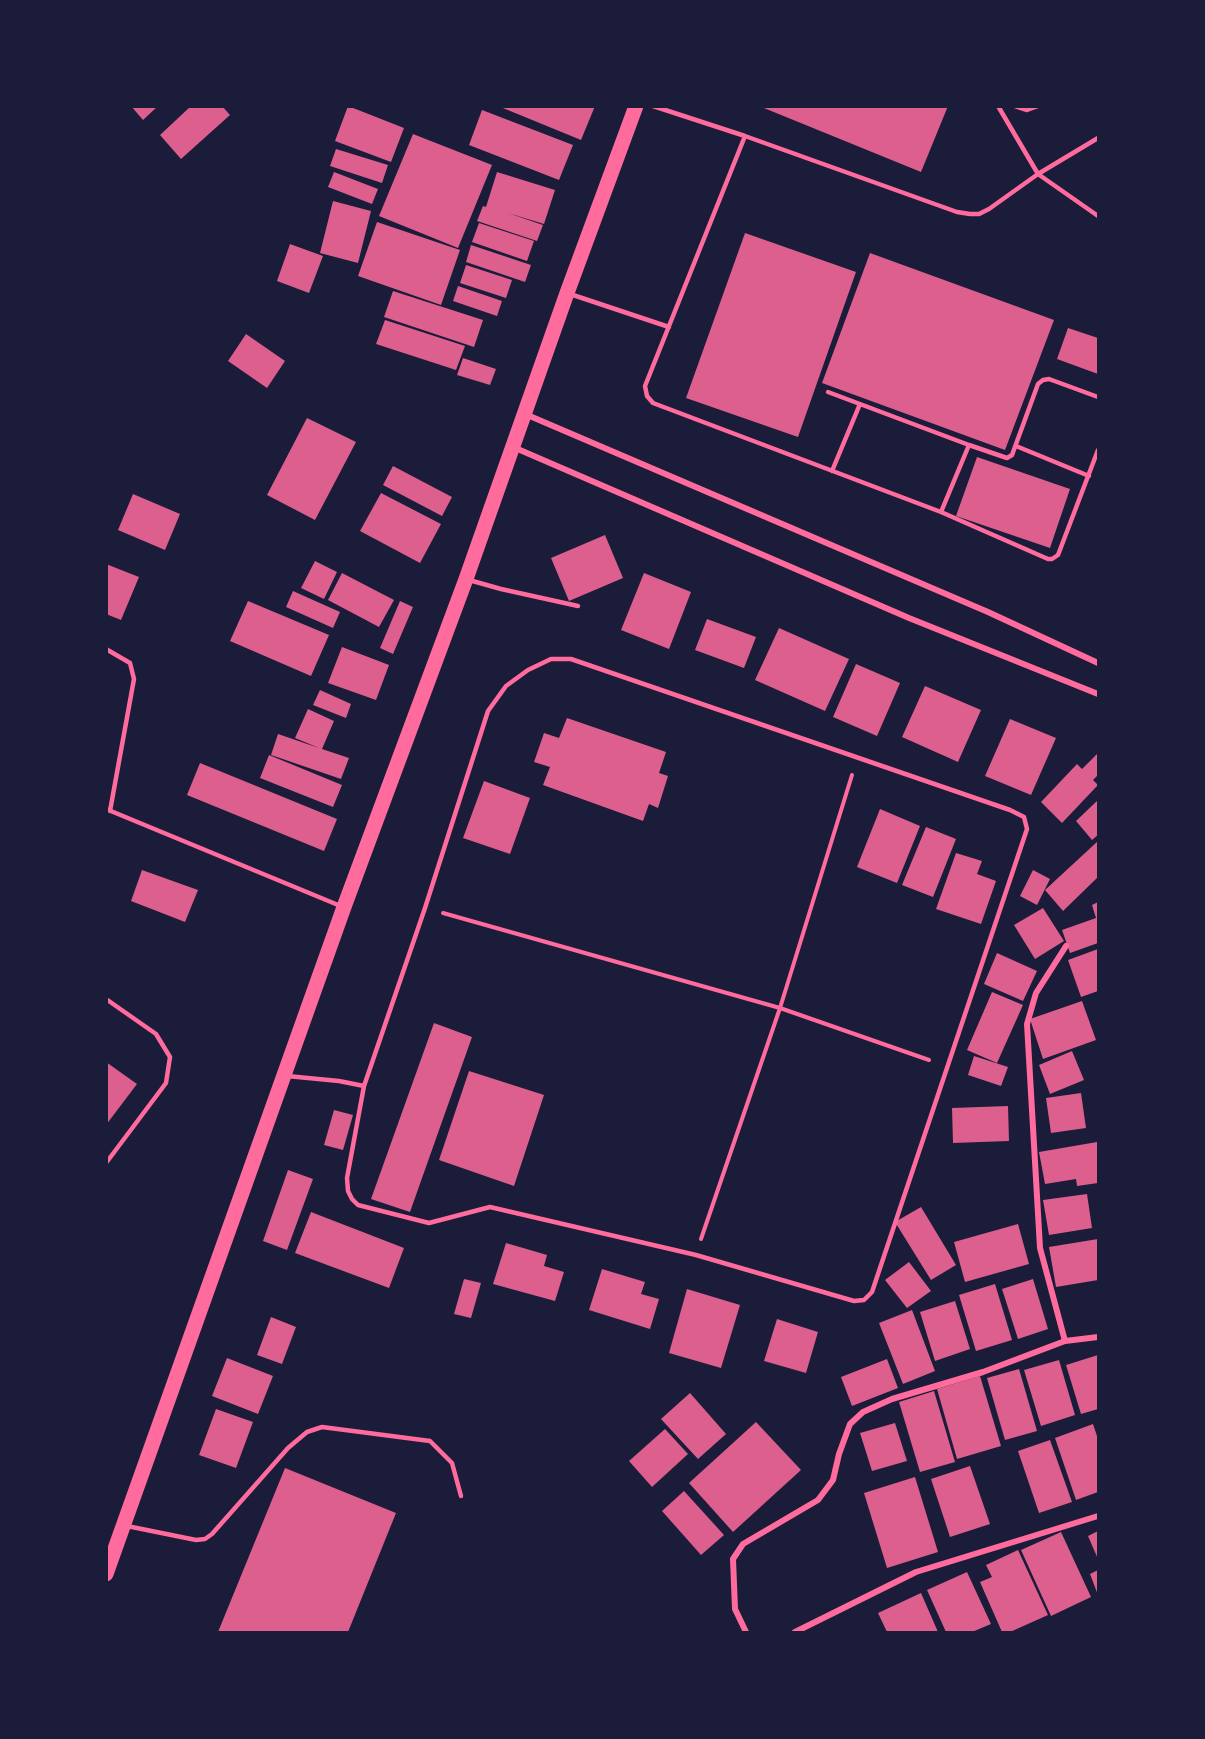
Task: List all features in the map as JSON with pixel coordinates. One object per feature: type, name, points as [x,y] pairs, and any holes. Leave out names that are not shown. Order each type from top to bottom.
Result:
[{"type":"main road","points":[[106,1574],[344,907],[466,579],[636,106]]},
{"type":"street","points":[[525,414],[988,612],[1098,663]]},
{"type":"street","points":[[513,447],[909,618],[1098,694]]},
{"type":"street","points":[[1065,1341],[1040,1248],[1027,1024],[1036,993],[1066,946]]},
{"type":"street","points":[[746,1632],[735,1609],[733,1559],[743,1544],[818,1500],[833,1480],[839,1454],[850,1424],[863,1413],[892,1399],[983,1372],[1065,1341],[1098,1337]]},
{"type":"street","points":[[795,1632],[916,1572],[1098,1516]]},
{"type":"lane","points":[[653,106],[745,136],[945,208],[970,214],[979,214],[989,209],[1038,174],[1098,138]]},
{"type":"lane","points":[[998,106],[1038,174],[1098,216]]},
{"type":"lane","points":[[1014,106],[1027,110],[1038,106]]},
{"type":"lane","points":[[745,136],[645,386],[647,396],[653,403],[941,512],[1048,560],[1058,555],[1098,450]]},
{"type":"lane","points":[[567,293],[669,327]]},
{"type":"lane","points":[[828,392],[1007,458],[1012,455],[1038,384],[1043,380],[1049,379],[1098,397]]},
{"type":"lane","points":[[832,471],[860,404]]},
{"type":"lane","points":[[941,512],[969,445]]},
{"type":"lane","points":[[1016,446],[1089,476]]},
{"type":"lane","points":[[466,579],[578,606]]},
{"type":"lane","points":[[106,649],[130,663],[134,679],[108,810],[344,907]]},
{"type":"lane","points":[[551,658],[571,659],[1024,817],[1027,828],[872,1292],[864,1300],[854,1301],[696,1255],[490,1207],[429,1223],[358,1205],[348,1191],[346,1178],[364,1086],[425,908],[488,711],[506,686],[528,670],[551,658]]},
{"type":"lane","points":[[106,999],[156,1035],[170,1057],[166,1083],[106,1163]]},
{"type":"lane","points":[[285,1075],[364,1086]]},
{"type":"lane","points":[[125,1525],[196,1540],[205,1539],[212,1534],[288,1448],[308,1432],[322,1427],[430,1441],[452,1463],[461,1496]]},
{"type":"path","points":[[696,1255],[780,1008],[857,758]]},
{"type":"path","points":[[425,908],[780,1008],[947,1067]]},
{"type":"building","points":[[131,106],[158,106],[143,120]]},
{"type":"building","points":[[191,106],[222,106],[230,115],[181,159],[160,135]]},
{"type":"building","points":[[348,106],[404,128],[391,162],[335,141]]},
{"type":"building","points":[[498,106],[595,106],[581,140]]},
{"type":"building","points":[[759,106],[948,106],[921,172]]},
{"type":"building","points":[[482,110],[573,145],[559,180],[469,145]]},
{"type":"building","points":[[413,134],[492,165],[458,248],[379,216]]},
{"type":"building","points":[[336,149],[388,165],[382,183],[330,166]]},
{"type":"building","points":[[334,172],[378,189],[372,204],[328,187]]},
{"type":"building","points":[[497,172],[555,190],[544,224],[508,213],[543,225],[537,241],[477,221],[483,206],[486,207]]},
{"type":"building","points":[[333,201],[371,211],[358,263],[320,253]]},
{"type":"building","points":[[377,222],[460,250],[441,305],[358,276]]},
{"type":"building","points":[[479,223],[534,241],[527,261],[472,242]]},
{"type":"building","points":[[745,233],[856,272],[798,437],[686,398]]},
{"type":"building","points":[[290,244],[323,256],[309,293],[277,281]]},
{"type":"building","points":[[471,245],[531,265],[525,282],[466,262]]},
{"type":"building","points":[[870,253],[1054,320],[1005,450],[822,383]]},
{"type":"building","points":[[466,265],[512,280],[506,298],[460,283]]},
{"type":"building","points":[[458,286],[502,301],[497,316],[453,301]]},
{"type":"building","points":[[393,291],[483,320],[474,347],[384,317]]},
{"type":"building","points":[[385,320],[465,346],[456,370],[376,344]]},
{"type":"building","points":[[1068,328],[1098,338],[1098,374],[1057,359]]},
{"type":"building","points":[[246,334],[285,361],[267,388],[228,361]]},
{"type":"building","points":[[463,358],[496,369],[490,385],[457,375]]},
{"type":"building","points":[[307,418],[356,442],[315,520],[267,495]]},
{"type":"building","points":[[977,457],[1070,489],[1050,548],[956,516]]},
{"type":"building","points":[[393,466],[452,497],[442,516],[383,485]]},
{"type":"building","points":[[381,493],[441,524],[420,563],[360,531]]},
{"type":"building","points":[[133,494],[180,514],[165,550],[118,530]]},
{"type":"building","points":[[605,535],[623,578],[569,601],[551,558]]},
{"type":"building","points":[[315,561],[337,572],[324,599],[301,588]]},
{"type":"building","points":[[106,564],[139,577],[121,620],[106,614]]},
{"type":"building","points":[[342,573],[394,600],[379,627],[328,600]]},
{"type":"building","points":[[644,573],[691,592],[669,649],[621,630]]},
{"type":"building","points":[[293,591],[340,612],[333,628],[286,607]]},
{"type":"building","points":[[248,601],[329,635],[311,676],[230,641]]},
{"type":"building","points":[[400,601],[413,607],[393,654],[380,648]]},
{"type":"building","points":[[707,619],[756,637],[744,668],[695,650]]},
{"type":"building","points":[[779,628],[849,659],[825,711],[755,680]]},
{"type":"building","points":[[342,647],[389,665],[376,700],[328,683]]},
{"type":"building","points":[[856,664],[900,683],[877,736],[833,717]]},
{"type":"building","points":[[925,686],[981,710],[958,762],[902,737]]},
{"type":"building","points":[[320,690],[351,704],[346,718],[313,705]]},
{"type":"building","points":[[308,709],[334,721],[322,749],[349,758],[341,779],[271,755],[278,734],[319,748],[295,738]]},
{"type":"building","points":[[567,718],[666,752],[659,773],[668,776],[658,808],[649,804],[643,821],[543,785],[550,767],[534,762],[544,733],[559,738]]},
{"type":"building","points":[[1010,719],[1056,738],[1031,795],[985,776]]},
{"type":"building","points":[[1097,754],[1098,775],[1093,780],[1098,785],[1062,823],[1041,802],[1077,764],[1082,769]]},
{"type":"building","points":[[269,755],[342,785],[333,807],[260,778]]},
{"type":"building","points":[[200,763],[337,819],[324,851],[187,795]]},
{"type":"building","points":[[484,781],[530,798],[510,854],[463,838]]},
{"type":"building","points":[[1098,800],[1098,835],[1092,840],[1076,821]]},
{"type":"building","points":[[880,809],[920,826],[897,883],[857,867]]},
{"type":"building","points":[[926,827],[956,839],[933,897],[902,885]]},
{"type":"building","points":[[1098,841],[1098,880],[1097,878],[1063,911],[1045,890]]},
{"type":"building","points":[[956,853],[982,861],[977,874],[996,881],[981,924],[936,909]]},
{"type":"building","points":[[142,870],[198,890],[185,922],[131,901]]},
{"type":"building","points":[[1033,870],[1050,879],[1037,905],[1020,896]]},
{"type":"building","points":[[1098,902],[1098,943],[1070,953],[1062,930],[1096,918],[1092,905]]},
{"type":"building","points":[[1043,908],[1064,941],[1035,959],[1014,925]]},
{"type":"building","points":[[1098,949],[1098,991],[1081,997],[1068,960]]},
{"type":"building","points":[[997,953],[1037,971],[1023,1001],[984,984]]},
{"type":"building","points":[[992,992],[1023,1005],[997,1063],[967,1050]]},
{"type":"building","points":[[1082,1001],[1096,1040],[1043,1059],[1030,1019]]},
{"type":"building","points":[[434,1023],[472,1037],[410,1212],[371,1199]]},
{"type":"building","points":[[1072,1051],[1084,1080],[1050,1094],[1039,1065]]},
{"type":"building","points":[[974,1056],[1008,1067],[1001,1086],[968,1075]]},
{"type":"building","points":[[106,1062],[137,1084],[106,1125]]},
{"type":"building","points":[[469,1071],[544,1095],[514,1186],[439,1160]]},
{"type":"building","points":[[1081,1093],[1086,1128],[1051,1133],[1046,1098]]},
{"type":"building","points":[[1008,1106],[1009,1141],[953,1143],[952,1108]]},
{"type":"building","points":[[334,1110],[353,1115],[343,1150],[324,1145]]},
{"type":"building","points":[[1097,1142],[1098,1183],[1077,1186],[1076,1179],[1045,1184],[1039,1152]]},
{"type":"building","points":[[288,1170],[313,1179],[287,1250],[263,1241]]},
{"type":"building","points":[[1087,1194],[1092,1228],[1049,1235],[1043,1200]]},
{"type":"building","points":[[921,1207],[956,1265],[931,1280],[895,1222]]},
{"type":"building","points":[[311,1212],[404,1248],[389,1288],[295,1253]]},
{"type":"building","points":[[1018,1224],[1029,1264],[965,1282],[954,1242]]},
{"type":"building","points":[[1098,1239],[1098,1280],[1056,1287],[1049,1247]]},
{"type":"building","points":[[506,1243],[547,1255],[544,1266],[564,1272],[555,1301],[493,1284]]},
{"type":"building","points":[[909,1262],[931,1291],[907,1308],[885,1280]]},
{"type":"building","points":[[602,1269],[645,1282],[641,1294],[659,1299],[650,1329],[589,1310]]},
{"type":"building","points":[[464,1279],[481,1283],[471,1318],[454,1314]]},
{"type":"building","points":[[1033,1279],[1048,1329],[1018,1339],[1002,1289]]},
{"type":"building","points":[[995,1284],[1012,1340],[976,1351],[959,1295]]},
{"type":"building","points":[[687,1289],[740,1305],[721,1368],[669,1353]]},
{"type":"building","points":[[955,1301],[970,1349],[935,1361],[920,1312]]},
{"type":"building","points":[[912,1310],[935,1371],[903,1384],[879,1323]]},
{"type":"building","points":[[271,1317],[296,1327],[282,1364],[257,1355]]},
{"type":"building","points":[[777,1319],[818,1332],[806,1373],[764,1361]]},
{"type":"building","points":[[1098,1355],[1098,1409],[1081,1414],[1066,1365]]},
{"type":"building","points":[[227,1358],[273,1376],[258,1414],[212,1396]]},
{"type":"building","points":[[887,1359],[898,1388],[852,1406],[841,1377]]},
{"type":"building","points":[[1059,1360],[1075,1415],[1041,1426],[1024,1370]]},
{"type":"building","points":[[1019,1369],[1037,1431],[1005,1440],[987,1378]]},
{"type":"building","points":[[980,1376],[1001,1446],[957,1459],[937,1389]]},
{"type":"building","points":[[934,1391],[955,1462],[920,1472],[899,1402]]},
{"type":"building","points":[[690,1393],[726,1434],[698,1459],[661,1419]]},
{"type":"building","points":[[216,1409],[253,1422],[236,1468],[199,1455]]},
{"type":"building","points":[[756,1422],[801,1470],[733,1532],[689,1483]]},
{"type":"building","points":[[895,1423],[907,1461],[872,1471],[860,1433]]},
{"type":"building","points":[[1093,1424],[1098,1439],[1098,1492],[1076,1500],[1055,1438]]},
{"type":"building","points":[[665,1429],[688,1454],[652,1487],[629,1461]]},
{"type":"building","points":[[1050,1440],[1072,1502],[1039,1513],[1018,1451]]},
{"type":"building","points":[[970,1466],[990,1524],[950,1537],[931,1479]]},
{"type":"building","points":[[285,1468],[396,1513],[348,1632],[218,1632]]},
{"type":"building","points":[[915,1477],[938,1552],[887,1568],[864,1493]]},
{"type":"building","points":[[684,1491],[724,1535],[701,1555],[662,1511]]},
{"type":"building","points":[[1098,1531],[1098,1559],[1088,1536]]},
{"type":"building","points":[[1061,1532],[1091,1597],[1051,1616],[1021,1550]]},
{"type":"building","points":[[1018,1550],[1048,1615],[1010,1632],[1002,1632],[980,1582],[992,1577],[986,1565]]},
{"type":"building","points":[[1098,1570],[1098,1595],[1090,1574]]},
{"type":"building","points":[[967,1572],[991,1624],[972,1632],[946,1632],[927,1590]]},
{"type":"building","points":[[921,1593],[938,1632],[887,1632],[878,1613]]}]
